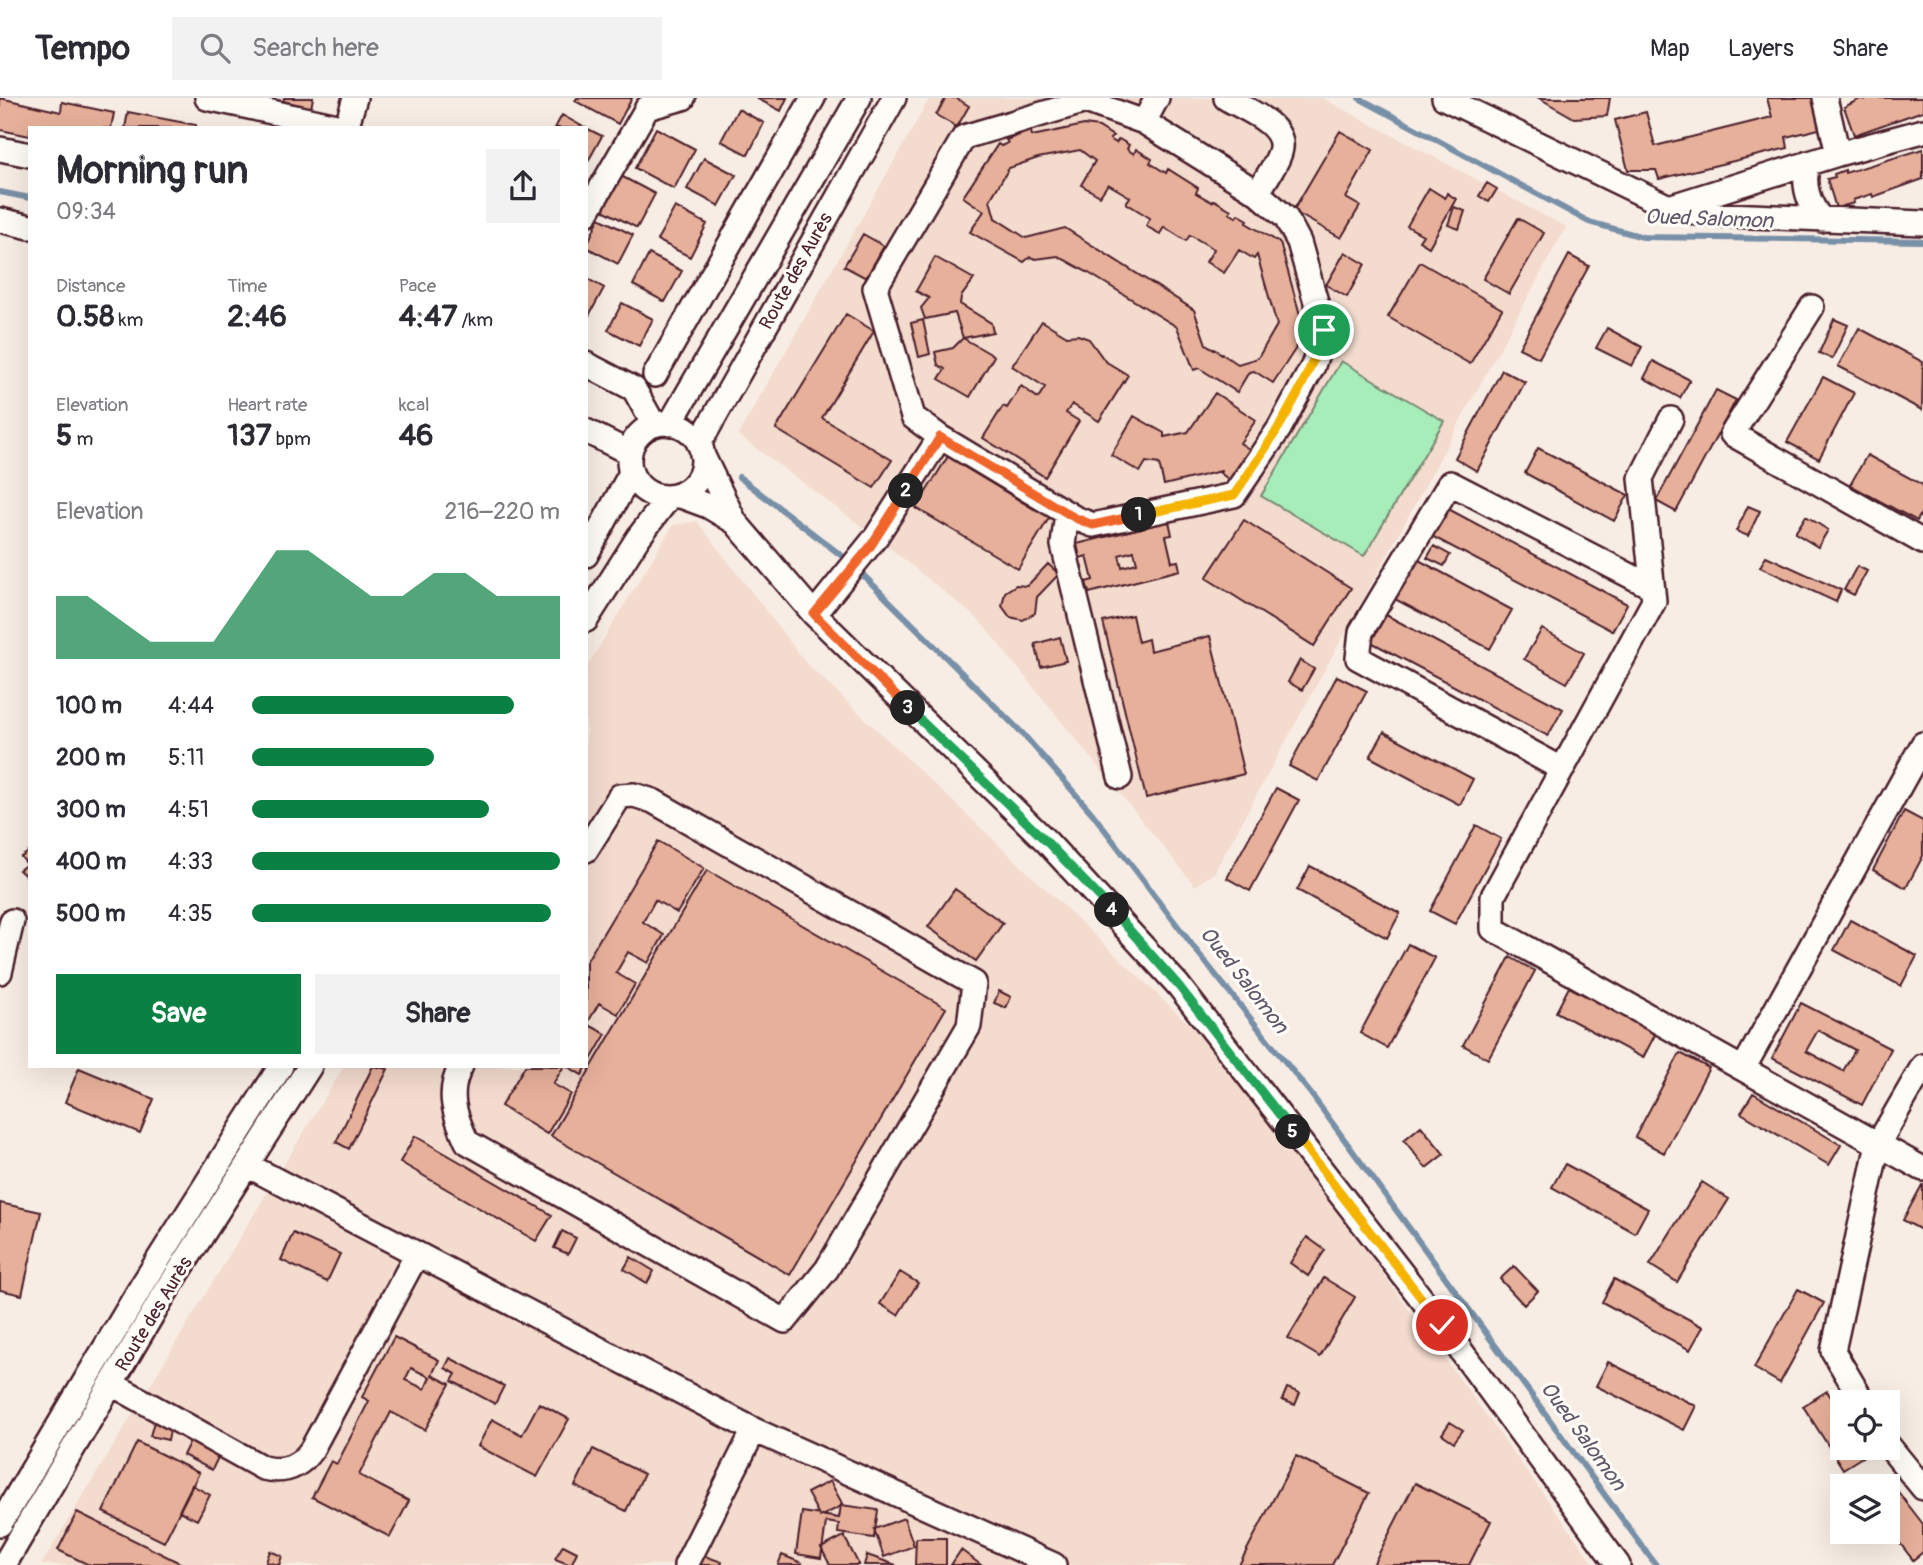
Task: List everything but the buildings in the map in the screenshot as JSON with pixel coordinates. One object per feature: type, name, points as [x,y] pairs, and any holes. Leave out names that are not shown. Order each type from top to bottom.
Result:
[{"type":"street","points":[[206,98],[273,105],[340,126]]},
{"type":"street","points":[[347,126],[355,98]]},
{"type":"street","points":[[588,211],[647,108],[683,98]]},
{"type":"street","points":[[655,375],[813,98]]},
{"type":"street","name":"Route des Aurès","points":[[662,424],[859,98]]},
{"type":"street","name":"Route des Aurès","points":[[701,449],[894,98]]},
{"type":"street","points":[[1144,122],[1157,98]]},
{"type":"street","points":[[1226,98],[1270,125],[1279,135],[1281,149],[1258,193]]},
{"type":"street","points":[[1444,98],[1669,206],[1703,215],[1923,223]]},
{"type":"street","points":[[1825,98],[1838,154]]},
{"type":"street","points":[[1086,101],[1144,122],[1258,193],[1286,218],[1299,242],[1324,330],[1313,366],[1279,429],[1234,495],[1093,525],[940,437],[913,417],[875,288],[964,137],[1086,101]]},
{"type":"street","points":[[1669,206],[1923,131]]},
{"type":"street","points":[[0,149],[28,155]]},
{"type":"street","points":[[1808,163],[1805,178],[1807,193],[1822,220]]},
{"type":"street","points":[[0,220],[28,227]]},
{"type":"street","points":[[1812,307],[1732,434],[1923,542]]},
{"type":"street","points":[[588,365],[634,389],[662,424]]},
{"type":"street","points":[[1671,419],[1641,478],[1654,601],[1493,896],[1493,929],[1923,1169]]},
{"type":"street","points":[[588,551],[630,463],[638,436],[662,424],[682,427],[701,449],[735,522],[814,614],[1047,842],[1178,985],[1442,1325],[1618,1565]]},
{"type":"street","points":[[588,432],[630,463],[646,491],[708,506],[735,522]]},
{"type":"street","points":[[814,614],[870,547],[940,437]]},
{"type":"street","points":[[588,617],[638,538],[673,496],[695,483],[700,474],[701,449]]},
{"type":"street","points":[[1562,769],[1357,658],[1361,632],[1450,483],[1652,587]]},
{"type":"street","points":[[1068,513],[1063,545],[1120,777]]},
{"type":"street","points":[[1744,1069],[1923,744]]},
{"type":"street","points":[[460,1068],[454,1079],[453,1112],[467,1142],[785,1321],[827,1269],[969,1026],[974,983],[653,801],[634,795],[620,796],[588,847]]},
{"type":"street","points":[[0,972],[14,921]]},
{"type":"street","points":[[1856,1390],[1833,1351],[1878,1144],[1923,1066]]},
{"type":"street","name":"Route des Aurès","points":[[0,1524],[143,1284],[280,1068]]},
{"type":"street","name":"Route des Aurès","points":[[9,1560],[111,1384],[309,1068]]},
{"type":"street","points":[[247,1165],[754,1430],[1054,1565]]},
{"type":"street","points":[[111,1384],[263,1468],[286,1470],[305,1458],[312,1449],[417,1254]]},
{"type":"street","points":[[686,1565],[754,1430]]},
{"type":"street","points":[[1900,1460],[1923,1488]]},
{"type":"shaded area","points":[[930,98],[1322,98],[1566,227],[1214,873],[1195,886],[979,620],[876,537],[738,435]]},
{"type":"shaded area","points":[[697,521],[806,663],[1229,1062],[1595,1565],[41,1565],[343,1068],[588,1068],[588,665],[673,525]]},
{"type":"green space","points":[[1341,361],[1444,421],[1364,556],[1261,496]]},
{"type":"waterway","name":"Oued Salomon","points":[[1359,98],[1589,222],[1643,237],[1923,241]]},
{"type":"waterway","name":"Oued Salomon","points":[[0,192],[28,198]]},
{"type":"waterway","name":"Oued Salomon","points":[[739,477],[850,562],[1023,734],[1092,813],[1199,954],[1311,1094],[1656,1565]]},
{"type":"route","points":[[1324,330],[1313,366],[1279,429],[1234,495],[1093,525],[1075,518],[940,437],[870,547],[814,614],[1047,842],[1136,936],[1214,1028],[1442,1325]]}]
